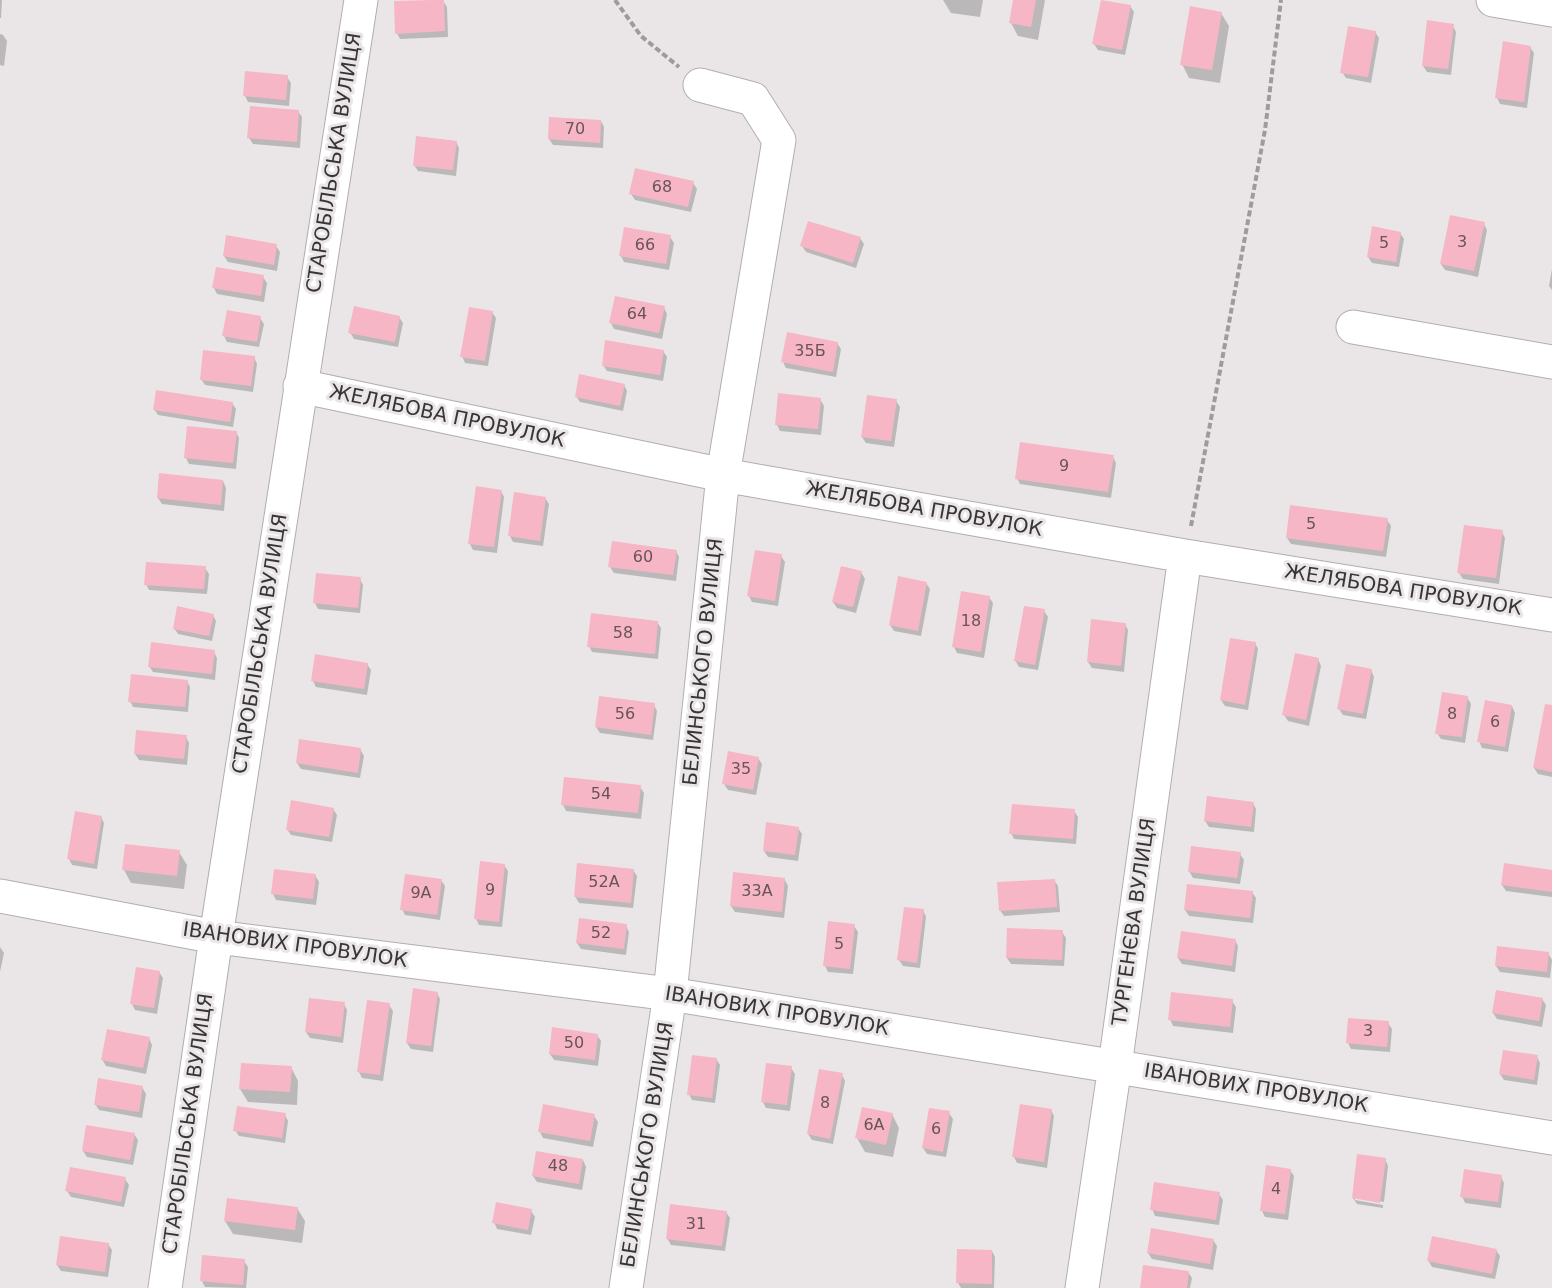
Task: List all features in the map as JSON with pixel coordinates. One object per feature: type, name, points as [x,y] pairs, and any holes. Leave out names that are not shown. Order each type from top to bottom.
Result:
[{"type":"street","name":"СТАРОБІЛЬСЬКА ВУЛИЦЯ","points":[[165,1288],[216,937],[361,0]]},
{"type":"street","points":[[1493,0],[1552,10]]},
{"type":"street","name":"БЕЛИНСЬКОГО ВУЛИЦЯ","points":[[626,1288],[670,994],[723,475],[779,140],[753,99],[700,85]]},
{"type":"street","points":[[1353,327],[1552,362]]},
{"type":"street","name":"ЖЕЛЯБОВА ПРОВУЛОК","points":[[300,386],[723,475],[1185,556],[1552,615]]},
{"type":"street","name":"ТУРГЕНЄВА ВУЛИЦЯ","points":[[1082,1288],[1185,556]]},
{"type":"street","name":"ІВАНОВИХ ПРОВУЛОК","points":[[0,896],[216,937],[670,994],[1552,1138]]},
{"type":"path","points":[[615,0],[641,36],[700,85]]},
{"type":"path","points":[[1185,556],[1265,130],[1281,0]]},
{"type":"building","points":[[444,0],[445,31],[395,34],[394,1]]},
{"type":"building","points":[[1013,0],[1036,0],[1031,27],[1009,23]]},
{"type":"building","points":[[1101,0],[1131,5],[1122,50],[1092,44]]},
{"type":"building","points":[[1190,6],[1222,12],[1212,70],[1180,65]]},
{"type":"building","points":[[1427,20],[1454,24],[1448,69],[1422,66]]},
{"type":"building","points":[[1348,26],[1376,31],[1368,77],[1340,73]]},
{"type":"building","points":[[1503,41],[1531,46],[1524,102],[1495,98]]},
{"type":"building","points":[[245,71],[288,75],[286,100],[243,96]]},
{"type":"building","points":[[250,106],[299,110],[297,142],[247,138]]},
{"type":"building","points":[[549,117],[601,120],[600,143],[548,139]]},
{"type":"building","points":[[416,136],[457,141],[453,170],[413,166]]},
{"type":"building","points":[[635,168],[694,181],[688,207],[629,194]]},
{"type":"building","points":[[1450,215],[1485,222],[1474,271],[1440,264]]},
{"type":"building","points":[[808,221],[861,237],[853,263],[800,246]]},
{"type":"building","points":[[1372,226],[1401,232],[1396,262],[1367,257]]},
{"type":"building","points":[[624,227],[671,235],[666,264],[619,256]]},
{"type":"building","points":[[226,235],[277,244],[274,265],[223,256]]},
{"type":"building","points":[[216,267],[264,275],[261,296],[212,288]]},
{"type":"building","points":[[615,296],[665,306],[659,333],[609,323]]},
{"type":"building","points":[[354,306],[400,316],[395,342],[348,333]]},
{"type":"building","points":[[469,307],[493,311],[485,361],[460,357]]},
{"type":"building","points":[[227,310],[261,316],[257,342],[222,336]]},
{"type":"building","points":[[787,332],[838,342],[833,372],[781,362]]},
{"type":"building","points":[[605,340],[664,350],[660,375],[602,366]]},
{"type":"building","points":[[203,350],[255,356],[251,386],[200,380]]},
{"type":"building","points":[[579,374],[625,384],[620,406],[575,397]]},
{"type":"building","points":[[156,390],[233,402],[230,422],[153,410]]},
{"type":"building","points":[[778,393],[821,398],[818,429],[775,425]]},
{"type":"building","points":[[867,395],[897,399],[891,441],[861,437]]},
{"type":"building","points":[[187,426],[237,431],[233,463],[184,458]]},
{"type":"building","points":[[1020,442],[1114,455],[1108,492],[1015,479]]},
{"type":"building","points":[[159,473],[223,480],[221,505],[157,498]]},
{"type":"building","points":[[476,486],[502,490],[494,547],[468,544]]},
{"type":"building","points":[[514,492],[546,497],[540,541],[508,536]]},
{"type":"building","points":[[1290,505],[1388,518],[1383,551],[1286,538]]},
{"type":"building","points":[[1464,525],[1503,530],[1496,578],[1457,573]]},
{"type":"building","points":[[612,541],[677,550],[673,575],[608,567]]},
{"type":"building","points":[[755,550],[782,554],[775,601],[747,596]]},
{"type":"building","points":[[146,562],[206,566],[204,589],[144,585]]},
{"type":"building","points":[[841,566],[862,571],[853,607],[832,602]]},
{"type":"building","points":[[316,573],[361,577],[358,608],[313,603]]},
{"type":"building","points":[[898,576],[927,582],[918,631],[889,625]]},
{"type":"building","points":[[961,591],[990,596],[981,652],[952,647]]},
{"type":"building","points":[[177,606],[214,614],[209,636],[173,629]]},
{"type":"building","points":[[1024,606],[1045,609],[1035,665],[1014,661]]},
{"type":"building","points":[[591,613],[658,621],[655,654],[587,647]]},
{"type":"building","points":[[1091,619],[1126,623],[1121,666],[1087,662]]},
{"type":"building","points":[[1230,638],[1256,642],[1245,705],[1220,700]]},
{"type":"building","points":[[151,642],[215,650],[212,674],[148,667]]},
{"type":"building","points":[[1295,653],[1319,658],[1306,720],[1282,715]]},
{"type":"building","points":[[315,654],[368,663],[364,689],[311,681]]},
{"type":"building","points":[[1346,664],[1372,669],[1363,714],[1337,709]]},
{"type":"building","points":[[131,674],[188,680],[185,707],[128,702]]},
{"type":"building","points":[[1442,692],[1468,696],[1462,737],[1435,734]]},
{"type":"building","points":[[599,696],[655,703],[651,735],[595,727]]},
{"type":"building","points":[[1485,700],[1512,705],[1505,747],[1477,742]]},
{"type":"building","points":[[1545,704],[1552,705],[1552,772],[1533,768]]},
{"type":"building","points":[[136,730],[187,735],[184,759],[134,754]]},
{"type":"building","points":[[299,739],[361,748],[358,773],[296,763]]},
{"type":"building","points":[[728,751],[759,757],[753,790],[722,784]]},
{"type":"building","points":[[564,777],[641,785],[638,813],[561,805]]},
{"type":"building","points":[[1207,796],[1254,802],[1251,827],[1204,821]]},
{"type":"building","points":[[291,800],[334,808],[329,837],[286,830]]},
{"type":"building","points":[[1012,804],[1075,809],[1073,839],[1009,834]]},
{"type":"building","points":[[75,811],[102,816],[94,864],[67,859]]},
{"type":"building","points":[[766,822],[799,827],[795,855],[763,851]]},
{"type":"building","points":[[125,844],[180,850],[177,876],[122,870]]},
{"type":"building","points":[[1191,846],[1241,852],[1237,878],[1188,872]]},
{"type":"building","points":[[480,861],[505,864],[499,922],[474,919]]},
{"type":"building","points":[[577,863],[634,869],[631,903],[574,897]]},
{"type":"building","points":[[1504,863],[1552,870],[1552,892],[1501,885]]},
{"type":"building","points":[[274,869],[316,874],[313,899],[271,894]]},
{"type":"building","points":[[733,872],[785,878],[782,912],[730,906]]},
{"type":"building","points":[[405,874],[442,879],[437,915],[400,910]]},
{"type":"building","points":[[1055,879],[1057,907],[999,911],[997,882]]},
{"type":"building","points":[[1187,884],[1253,891],[1250,918],[1184,910]]},
{"type":"building","points":[[904,907],[924,909],[917,963],[897,960]]},
{"type":"building","points":[[579,918],[627,924],[624,949],[576,943]]},
{"type":"building","points":[[828,921],[855,924],[850,969],[823,966]]},
{"type":"building","points":[[1007,928],[1063,930],[1062,960],[1006,958]]},
{"type":"building","points":[[1181,931],[1236,939],[1232,966],[1177,958]]},
{"type":"building","points":[[1497,946],[1549,952],[1547,972],[1495,966]]},
{"type":"building","points":[[136,967],[160,971],[154,1008],[130,1004]]},
{"type":"building","points":[[413,988],[438,992],[431,1046],[406,1043]]},
{"type":"building","points":[[1496,990],[1543,998],[1539,1021],[1492,1013]]},
{"type":"building","points":[[1171,992],[1233,999],[1230,1027],[1168,1020]]},
{"type":"building","points":[[309,998],[345,1002],[341,1037],[305,1032]]},
{"type":"building","points":[[367,1000],[390,1003],[380,1075],[357,1072]]},
{"type":"building","points":[[1348,1018],[1389,1021],[1387,1047],[1346,1043]]},
{"type":"building","points":[[552,1027],[598,1034],[595,1060],[549,1054]]},
{"type":"building","points":[[107,1029],[150,1037],[143,1068],[101,1060]]},
{"type":"building","points":[[1503,1050],[1538,1055],[1534,1080],[1499,1074]]},
{"type":"building","points":[[692,1055],[717,1058],[712,1098],[687,1095]]},
{"type":"building","points":[[241,1063],[292,1066],[290,1092],[239,1089]]},
{"type":"building","points":[[766,1063],[792,1066],[787,1105],[761,1102]]},
{"type":"building","points":[[819,1069],[843,1073],[830,1139],[807,1134]]},
{"type":"building","points":[[98,1078],[143,1086],[139,1112],[94,1105]]},
{"type":"building","points":[[543,1104],[595,1114],[590,1141],[538,1132]]},
{"type":"building","points":[[1020,1104],[1052,1109],[1044,1162],[1012,1157]]},
{"type":"building","points":[[237,1106],[286,1113],[282,1138],[233,1131]]},
{"type":"building","points":[[862,1107],[893,1113],[886,1145],[855,1138]]},
{"type":"building","points":[[929,1108],[950,1111],[943,1152],[922,1148]]},
{"type":"building","points":[[86,1125],[135,1133],[130,1160],[82,1151]]},
{"type":"building","points":[[536,1151],[583,1159],[579,1184],[532,1176]]},
{"type":"building","points":[[1357,1154],[1386,1158],[1380,1203],[1352,1198]]},
{"type":"building","points":[[1266,1165],[1291,1169],[1285,1214],[1260,1211]]},
{"type":"building","points":[[70,1167],[126,1177],[121,1202],[65,1191]]},
{"type":"building","points":[[1464,1169],[1502,1175],[1498,1202],[1460,1197]]},
{"type":"building","points":[[1154,1182],[1220,1192],[1216,1220],[1150,1210]]},
{"type":"building","points":[[227,1198],[298,1207],[295,1230],[224,1221]]},
{"type":"building","points":[[496,1202],[532,1209],[528,1230],[492,1223]]},
{"type":"building","points":[[670,1204],[727,1211],[722,1246],[666,1239]]},
{"type":"building","points":[[1151,1228],[1214,1239],[1210,1264],[1147,1253]]},
{"type":"building","points":[[60,1236],[109,1243],[105,1272],[56,1265]]},
{"type":"building","points":[[1432,1236],[1497,1249],[1492,1274],[1427,1261]]},
{"type":"building","points":[[957,1249],[992,1250],[992,1284],[956,1283]]},
{"type":"building","points":[[202,1255],[245,1259],[243,1285],[200,1281]]},
{"type":"building","points":[[1143,1265],[1189,1271],[1187,1288],[1140,1288]]}]
